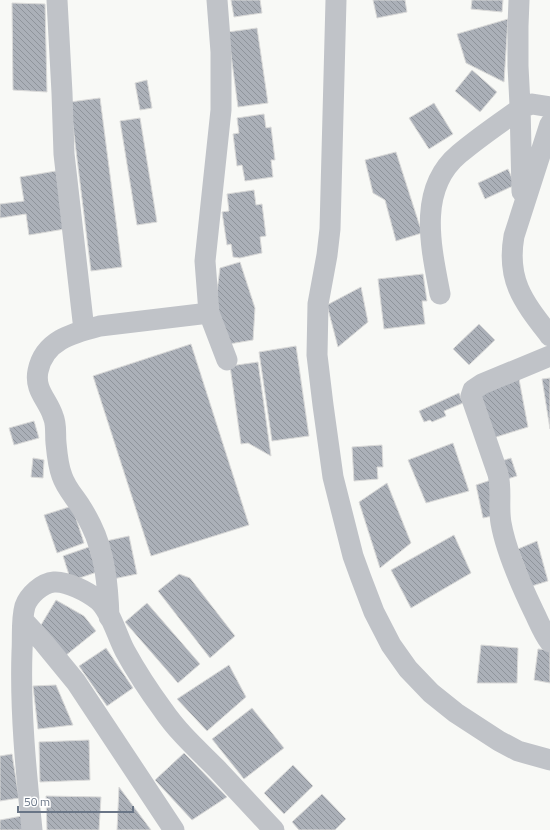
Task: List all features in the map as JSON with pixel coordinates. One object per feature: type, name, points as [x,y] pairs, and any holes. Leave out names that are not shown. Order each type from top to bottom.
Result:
[{"type":"street","points":[[57,0],[64,154],[84,330]]},
{"type":"street","points":[[217,0],[221,52],[221,110],[205,261],[209,313],[227,360]]},
{"type":"street","points":[[336,0],[331,223],[318,304],[317,355],[334,477],[353,556],[374,612],[392,645],[408,669],[431,693],[456,713],[499,741],[518,751],[550,760]]},
{"type":"street","points":[[521,2],[518,46],[521,108],[522,209]]},
{"type":"street","points":[[440,294],[430,227],[432,202],[443,171],[459,154],[521,108],[532,104],[550,107]]},
{"type":"street","points":[[550,124],[522,209],[512,250],[512,270],[516,284],[525,303],[550,336]]},
{"type":"street","points":[[109,617],[108,587],[98,544],[92,527],[81,507],[68,490],[62,477],[56,443],[54,417],[40,393],[38,372],[49,349],[58,341],[84,330],[100,326],[209,313]]},
{"type":"street","points":[[550,356],[482,384],[473,390],[471,396],[498,474],[500,485],[501,523],[507,546],[526,595],[545,635],[550,642]]},
{"type":"street","points":[[32,830],[23,724],[23,620],[25,606],[30,598],[44,585],[54,582],[66,584],[88,592],[100,602],[143,681],[164,712],[184,737],[274,830]]},
{"type":"street","points":[[23,620],[76,682],[174,830]]},
{"type":"building","points":[[231,0],[260,0],[262,13],[234,17]]},
{"type":"building","points":[[373,0],[405,0],[407,12],[377,18]]},
{"type":"building","points":[[472,0],[503,0],[502,12],[471,9]]},
{"type":"building","points":[[12,3],[45,4],[47,92],[13,90]]},
{"type":"building","points":[[508,19],[504,82],[466,63],[457,34]]},
{"type":"building","points":[[257,28],[268,103],[238,107],[228,32]]},
{"type":"building","points":[[472,70],[497,92],[480,112],[455,91]]},
{"type":"building","points":[[147,80],[152,108],[140,110],[135,83]]},
{"type":"building","points":[[100,98],[122,267],[91,271],[70,102]]},
{"type":"building","points":[[434,103],[453,134],[429,149],[409,118]]},
{"type":"building","points":[[264,114],[266,128],[271,127],[275,160],[271,160],[273,177],[245,181],[242,165],[237,166],[233,134],[239,133],[237,118]]},
{"type":"building","points":[[140,118],[157,222],[137,225],[120,121]]},
{"type":"building","points":[[396,152],[422,233],[396,241],[385,200],[373,193],[365,160]]},
{"type":"building","points":[[508,169],[515,185],[485,199],[478,183]]},
{"type":"building","points":[[56,171],[65,229],[29,235],[26,214],[0,218],[0,204],[24,201],[20,177]]},
{"type":"building","points":[[254,190],[256,205],[262,204],[266,236],[260,237],[262,253],[240,258],[233,257],[231,244],[227,245],[222,212],[229,211],[227,194]]},
{"type":"building","points":[[240,262],[255,308],[253,340],[229,344],[214,315],[220,268]]},
{"type":"building","points":[[423,274],[427,301],[422,301],[425,324],[384,329],[378,279]]},
{"type":"building","points":[[361,287],[368,322],[338,347],[327,305]]},
{"type":"building","points":[[479,324],[495,340],[469,365],[453,349]]},
{"type":"building","points":[[191,344],[249,525],[151,556],[93,376]]},
{"type":"building","points":[[296,346],[309,436],[272,441],[259,352]]},
{"type":"building","points":[[258,362],[271,456],[248,443],[241,444],[230,366]]},
{"type":"building","points":[[550,378],[550,429],[542,379]]},
{"type":"building","points":[[519,379],[528,427],[493,438],[478,394]]},
{"type":"building","points":[[459,393],[463,403],[444,411],[446,416],[432,422],[430,420],[424,422],[419,411]]},
{"type":"building","points":[[34,421],[39,438],[14,445],[9,428]]},
{"type":"building","points":[[453,443],[469,491],[426,503],[408,460]]},
{"type":"building","points":[[382,445],[383,467],[377,467],[378,479],[354,481],[352,447]]},
{"type":"building","points":[[33,458],[44,460],[43,478],[31,477]]},
{"type":"building","points":[[511,458],[517,476],[504,480],[498,462]]},
{"type":"building","points":[[491,480],[497,515],[483,518],[476,485]]},
{"type":"building","points":[[387,483],[411,543],[380,568],[359,502]]},
{"type":"building","points":[[72,506],[84,543],[57,553],[44,515]]},
{"type":"building","points":[[454,535],[471,573],[411,608],[391,570]]},
{"type":"building","points":[[129,536],[137,574],[113,579],[106,541]]},
{"type":"building","points":[[537,541],[548,581],[532,586],[518,549]]},
{"type":"building","points":[[89,547],[97,572],[71,581],[63,556]]},
{"type":"building","points":[[179,574],[190,578],[235,636],[210,658],[158,591]]},
{"type":"building","points":[[56,600],[84,616],[96,631],[65,656],[41,625]]},
{"type":"building","points":[[147,603],[200,664],[178,683],[125,622]]},
{"type":"building","points":[[481,645],[518,648],[517,683],[477,683]]},
{"type":"building","points":[[106,648],[133,688],[107,706],[79,666]]},
{"type":"building","points":[[538,649],[550,650],[550,683],[534,680]]},
{"type":"building","points":[[229,665],[246,697],[207,731],[177,699]]},
{"type":"building","points":[[56,685],[73,725],[38,729],[33,686]]},
{"type":"building","points":[[252,708],[284,748],[244,779],[212,739]]},
{"type":"building","points":[[89,740],[90,780],[40,782],[39,742]]},
{"type":"building","points":[[184,753],[227,797],[192,820],[155,780]]},
{"type":"building","points":[[12,754],[19,798],[0,801],[0,756]]},
{"type":"building","points":[[293,765],[313,786],[284,814],[264,793]]},
{"type":"building","points":[[119,787],[151,830],[117,830]]},
{"type":"building","points":[[322,794],[346,819],[335,830],[299,830],[292,822]]},
{"type":"building","points":[[46,796],[101,797],[99,830],[47,830]]},
{"type":"building","points":[[22,816],[24,830],[0,830],[0,820]]}]
